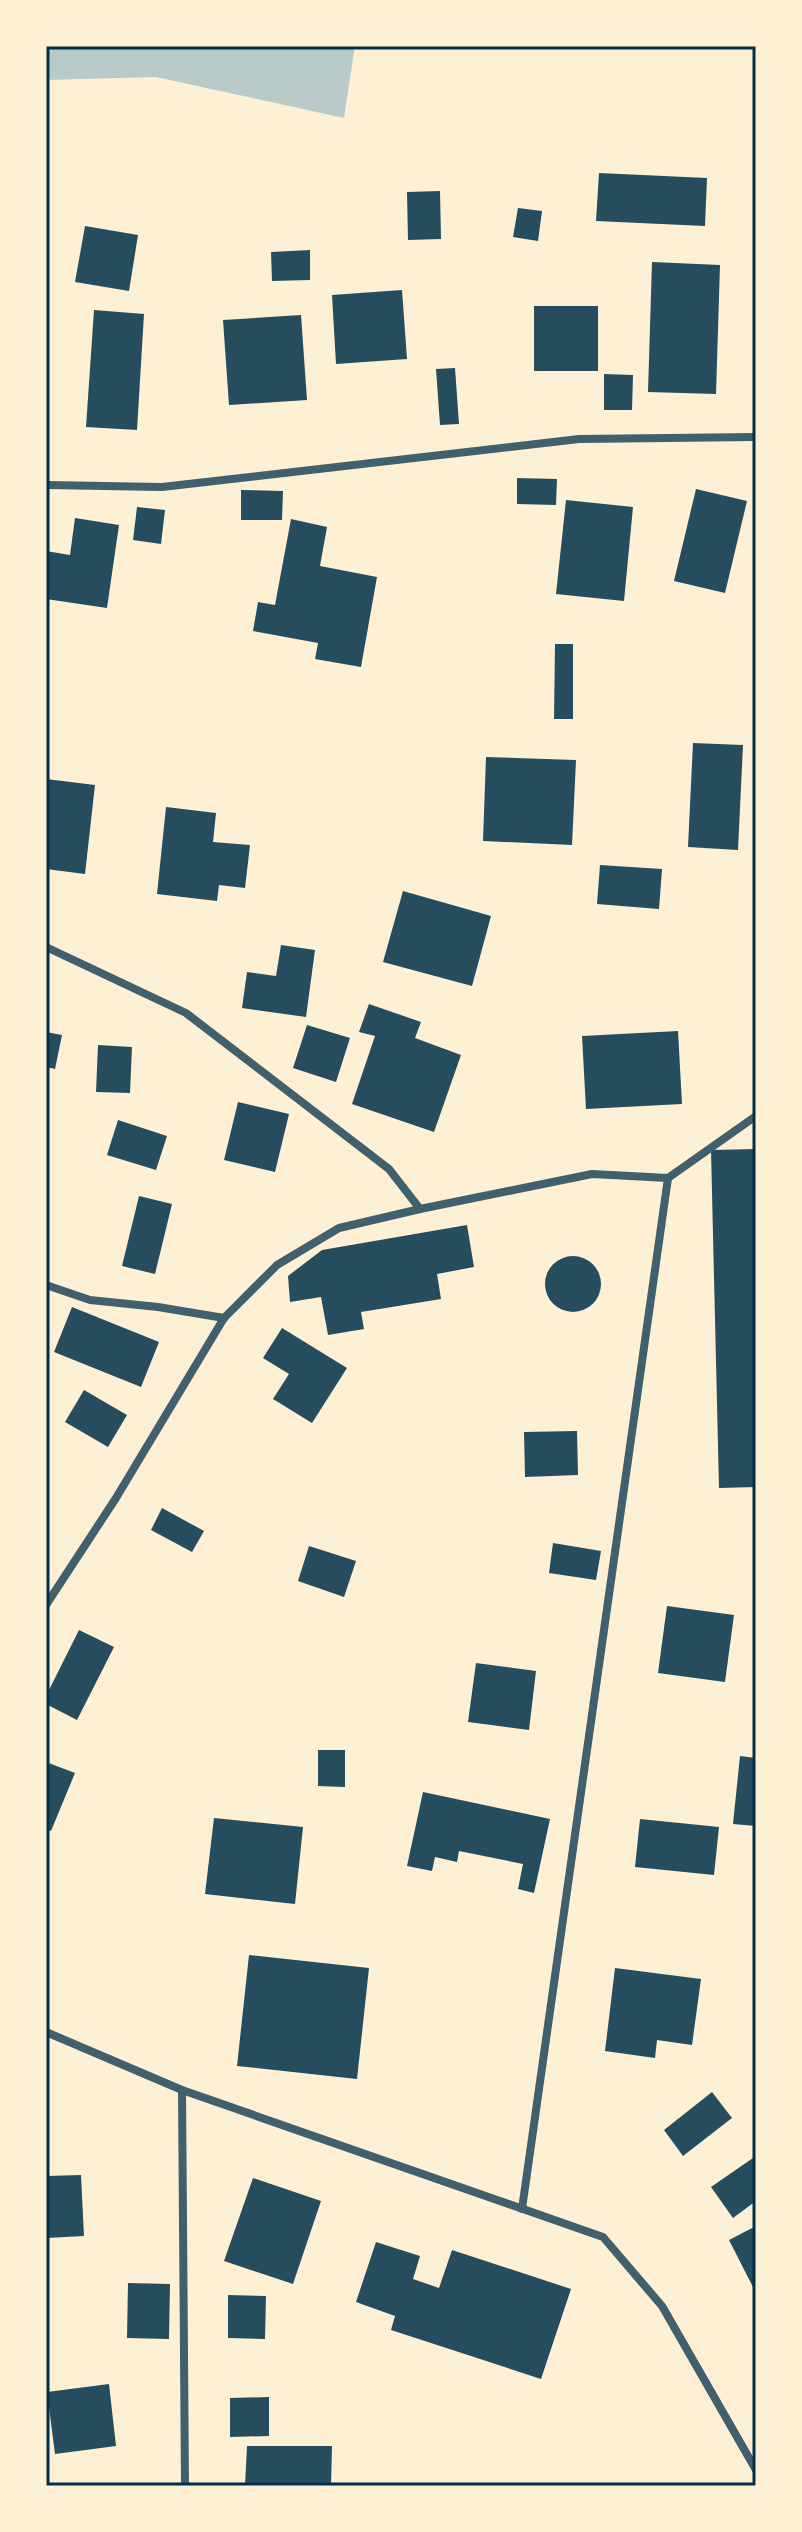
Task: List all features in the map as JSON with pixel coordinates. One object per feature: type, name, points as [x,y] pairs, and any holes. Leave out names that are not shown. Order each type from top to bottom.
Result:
[{"type":"street","points":[[46,485],[162,487],[579,439],[756,437]]},
{"type":"street","points":[[46,947],[186,1013],[389,1169],[420,1209]]},
{"type":"street","points":[[46,1605],[116,1498],[224,1318],[277,1265],[339,1228],[420,1209],[592,1174],[668,1178],[756,1116]]},
{"type":"street","points":[[522,2209],[668,1178]]},
{"type":"street","points":[[46,1285],[90,1300],[224,1318]]},
{"type":"street","points":[[46,2032],[182,2090],[603,2237],[662,2306],[756,2470]]},
{"type":"street","points":[[182,2090],[185,2486]]},
{"type":"shaded area","points":[[46,46],[355,46],[344,118],[156,77],[46,80]]},
{"type":"building","points":[[599,173],[707,178],[705,226],[596,221]]},
{"type":"building","points":[[440,191],[441,239],[408,240],[407,192]]},
{"type":"building","points":[[518,208],[542,211],[538,241],[513,237]]},
{"type":"building","points":[[85,226],[138,235],[129,291],[75,282]]},
{"type":"building","points":[[310,250],[310,280],[272,281],[271,252]]},
{"type":"building","points":[[652,262],[720,265],[716,394],[648,392]]},
{"type":"building","points":[[402,290],[407,359],[336,364],[332,295]]},
{"type":"building","points":[[534,306],[598,306],[598,371],[534,371]]},
{"type":"building","points":[[94,310],[144,314],[137,430],[86,427]]},
{"type":"building","points":[[301,315],[307,400],[229,405],[223,320]]},
{"type":"building","points":[[455,368],[459,424],[440,425],[436,369]]},
{"type":"building","points":[[604,374],[633,375],[632,410],[604,410]]},
{"type":"building","points":[[517,478],[557,479],[556,505],[517,504]]},
{"type":"building","points":[[696,489],[747,501],[725,593],[674,581]]},
{"type":"building","points":[[241,490],[283,491],[282,520],[241,520]]},
{"type":"building","points":[[566,500],[633,507],[624,601],[556,594]]},
{"type":"building","points":[[137,507],[165,510],[161,544],[133,540]]},
{"type":"building","points":[[75,518],[119,525],[107,608],[46,599],[46,551],[70,555]]},
{"type":"building","points":[[291,519],[327,527],[320,566],[377,577],[361,667],[315,659],[318,643],[253,631],[258,602],[275,605]]},
{"type":"building","points":[[555,644],[573,644],[573,719],[554,719]]},
{"type":"building","points":[[693,743],[743,745],[738,850],[688,847]]},
{"type":"building","points":[[486,757],[576,760],[572,845],[483,841]]},
{"type":"building","points":[[46,779],[95,785],[85,874],[46,869]]},
{"type":"building","points":[[166,807],[216,813],[213,842],[250,845],[245,888],[219,885],[217,901],[157,894]]},
{"type":"building","points":[[600,865],[662,869],[659,909],[597,904]]},
{"type":"building","points":[[403,891],[491,916],[472,986],[383,962]]},
{"type":"building","points":[[281,945],[315,950],[306,1017],[242,1008],[247,972],[276,976]]},
{"type":"building","points":[[369,1004],[421,1022],[415,1038],[461,1055],[434,1132],[352,1104],[375,1036],[359,1032]]},
{"type":"building","points":[[307,1025],[350,1038],[336,1082],[293,1068]]},
{"type":"building","points":[[678,1031],[682,1104],[586,1109],[582,1036]]},
{"type":"building","points":[[46,1032],[62,1035],[55,1069],[46,1067]]},
{"type":"building","points":[[98,1045],[132,1047],[130,1093],[96,1092]]},
{"type":"building","points":[[238,1102],[289,1114],[275,1172],[224,1160]]},
{"type":"building","points":[[118,1120],[167,1136],[156,1170],[107,1155]]},
{"type":"building","points":[[756,1149],[756,1487],[719,1488],[711,1150]]},
{"type":"building","points":[[139,1196],[172,1204],[155,1274],[122,1266]]},
{"type":"building","points":[[467,1225],[474,1267],[437,1274],[441,1299],[361,1312],[364,1329],[328,1335],[321,1297],[290,1302],[288,1276],[322,1250]]},
{"type":"building","points":[[573,1256],[593,1264],[601,1284],[593,1304],[573,1312],[553,1304],[545,1284],[553,1264]]},
{"type":"building","points":[[72,1307],[159,1342],[141,1387],[54,1352]]},
{"type":"building","points":[[282,1328],[347,1368],[312,1423],[273,1399],[289,1374],[263,1358]]},
{"type":"building","points":[[84,1390],[127,1415],[108,1447],[65,1422]]},
{"type":"building","points":[[577,1431],[578,1475],[525,1477],[524,1432]]},
{"type":"building","points":[[162,1508],[204,1531],[192,1552],[151,1530]]},
{"type":"building","points":[[553,1543],[601,1551],[596,1580],[549,1573]]},
{"type":"building","points":[[309,1546],[356,1561],[344,1597],[298,1581]]},
{"type":"building","points":[[667,1606],[734,1615],[725,1682],[658,1673]]},
{"type":"building","points":[[79,1630],[114,1647],[77,1720],[46,1704],[46,1696]]},
{"type":"building","points":[[476,1663],[536,1671],[529,1730],[468,1722]]},
{"type":"building","points":[[318,1750],[345,1750],[345,1787],[318,1786]]},
{"type":"building","points":[[740,1756],[756,1758],[756,1826],[733,1824]]},
{"type":"building","points":[[46,1762],[75,1773],[51,1831],[46,1829]]},
{"type":"building","points":[[423,1792],[550,1819],[534,1893],[518,1889],[523,1864],[459,1851],[457,1862],[435,1857],[432,1871],[407,1866]]},
{"type":"building","points":[[214,1818],[303,1827],[295,1904],[205,1894]]},
{"type":"building","points":[[640,1819],[719,1827],[714,1875],[635,1867]]},
{"type":"building","points":[[249,1955],[369,1968],[357,2079],[237,2066]]},
{"type":"building","points":[[615,1968],[701,1979],[692,2045],[657,2040],[655,2058],[605,2051]]},
{"type":"building","points":[[712,2092],[732,2118],[683,2156],[664,2130]]},
{"type":"building","points":[[753,2158],[756,2162],[756,2201],[733,2218],[711,2187]]},
{"type":"building","points":[[81,2175],[84,2236],[46,2238],[46,2176]]},
{"type":"building","points":[[253,2178],[321,2201],[293,2284],[224,2261]]},
{"type":"building","points":[[756,2226],[756,2293],[729,2240]]},
{"type":"building","points":[[376,2242],[420,2256],[413,2279],[439,2288],[452,2250],[571,2289],[541,2379],[391,2330],[395,2316],[356,2302]]},
{"type":"building","points":[[128,2283],[170,2284],[169,2339],[127,2338]]},
{"type":"building","points":[[228,2295],[266,2296],[265,2339],[228,2338]]},
{"type":"building","points":[[109,2384],[116,2446],[55,2454],[47,2392]]},
{"type":"building","points":[[269,2397],[269,2436],[230,2437],[230,2398]]},
{"type":"building","points":[[247,2446],[332,2446],[331,2486],[245,2486]]}]
